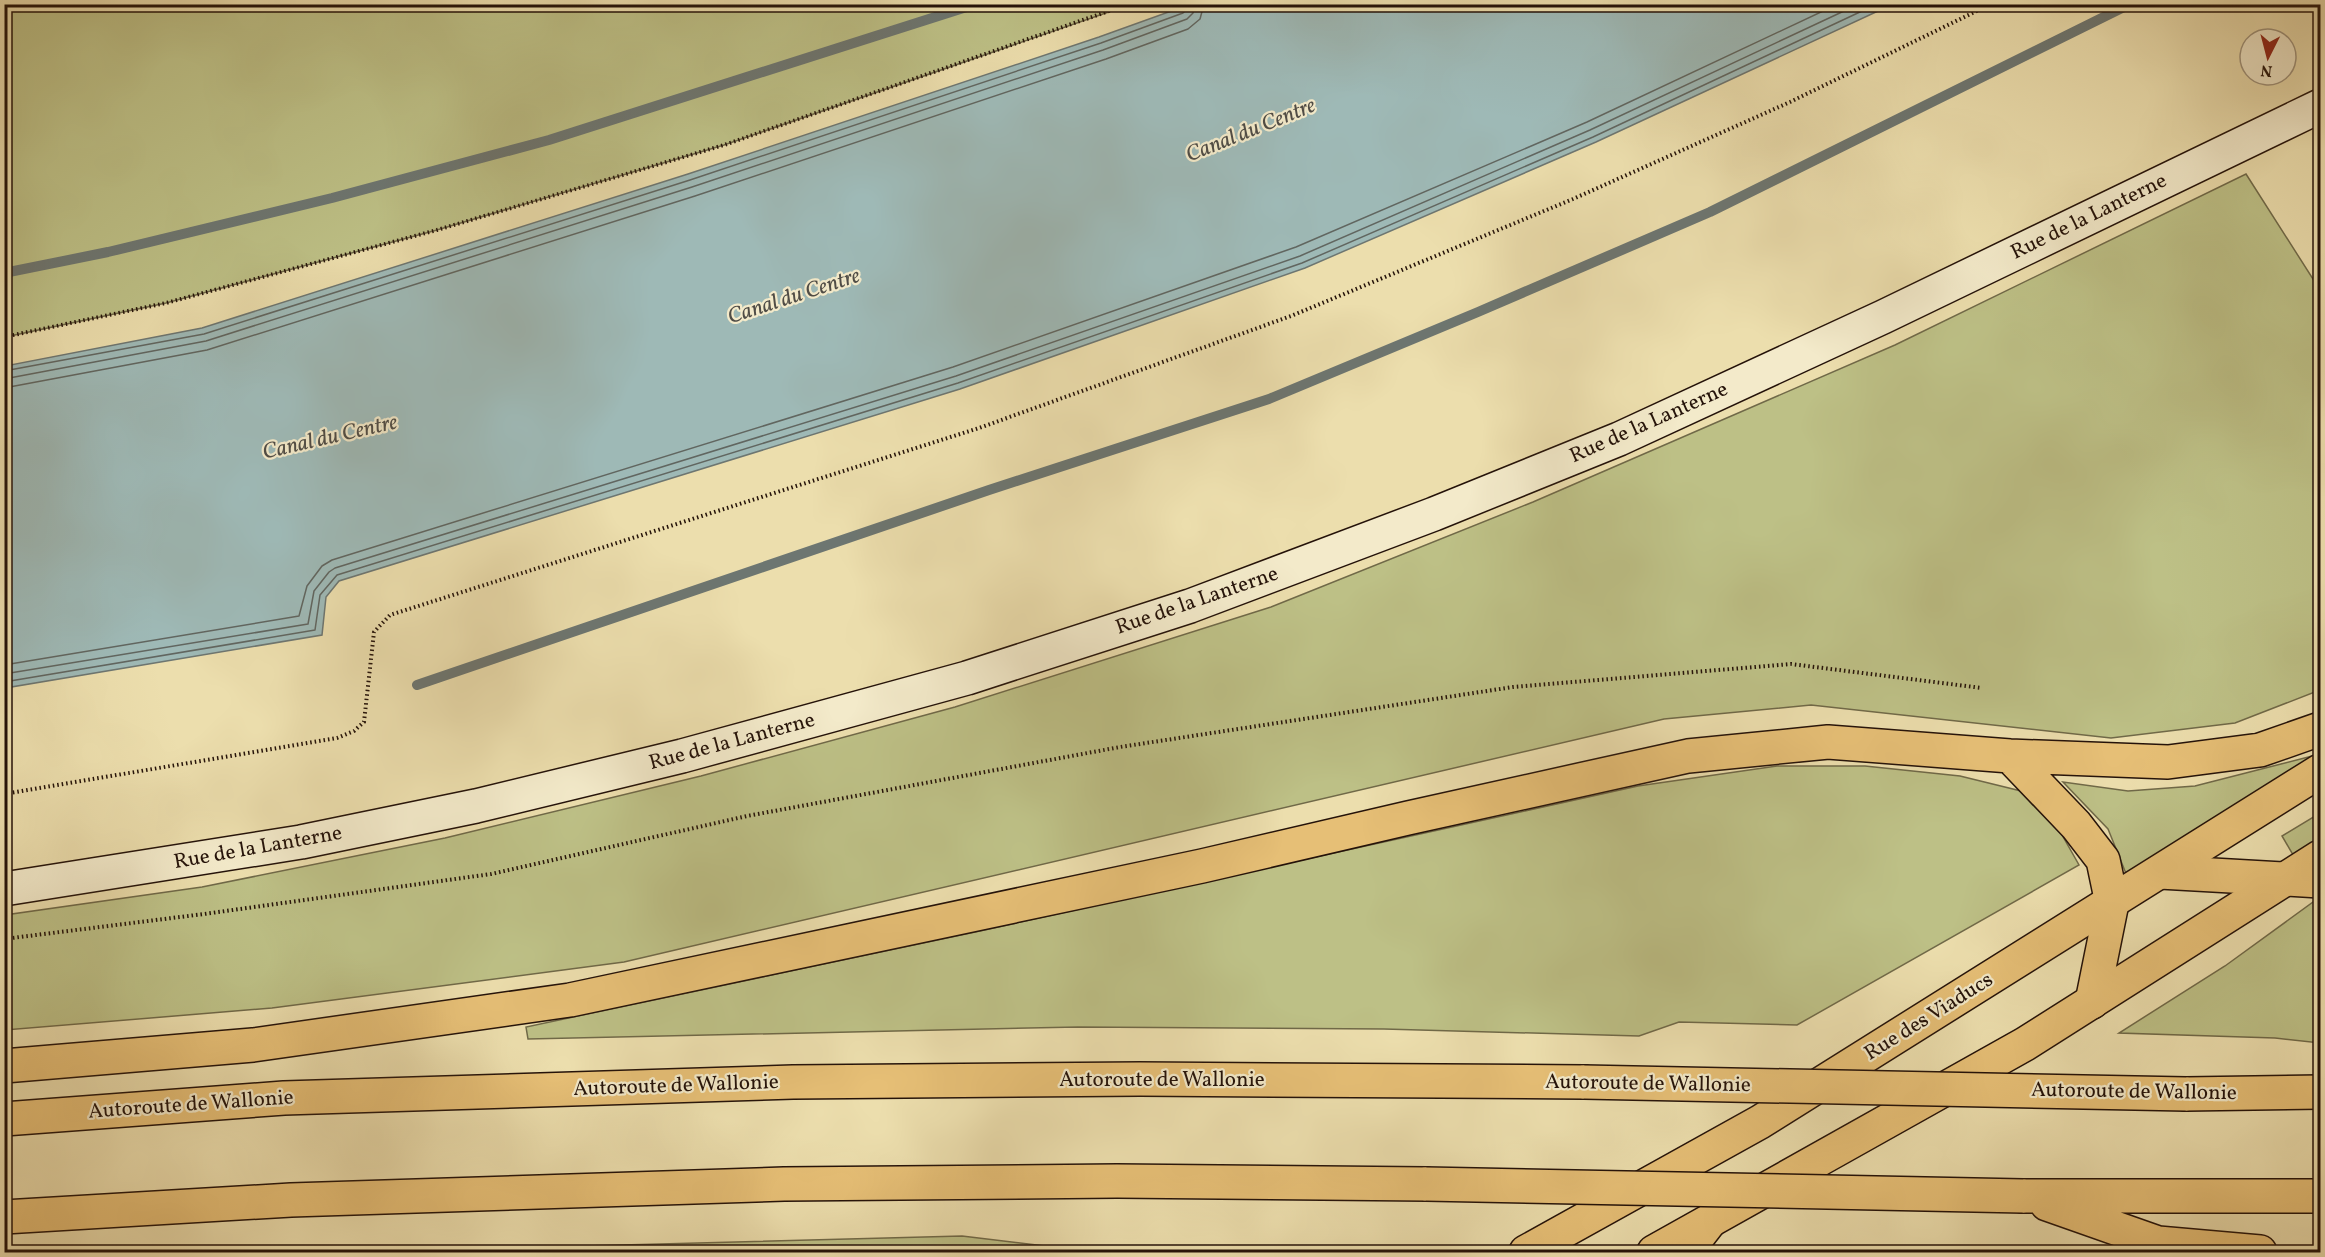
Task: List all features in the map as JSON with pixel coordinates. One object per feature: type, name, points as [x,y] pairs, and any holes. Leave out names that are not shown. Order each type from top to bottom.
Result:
[{"type":"main road","name":"Rue de la Lanterne","points":[[4,889],[301,842],[476,806],[636,767],[967,678],[1190,606],[1434,514],[1619,439],[1893,311],[2320,106]]},
{"type":"main road","points":[[4,1066],[253,1045],[570,1000],[1202,866],[1688,756],[1828,742],[2010,756],[2168,762],[2260,750],[2320,729]]},
{"type":"main road","points":[[2010,756],[2076,825],[2103,860],[2112,903],[2092,1002]]},
{"type":"main road","name":"Rue des Viaducs","points":[[1529,1252],[1760,1122],[2320,771]]},
{"type":"main road","points":[[1654,1252],[2015,1050],[2320,857]]},
{"type":"main road","points":[[2160,872],[2320,880]]},
{"type":"main road","name":"Autoroute de Wallonie","points":[[4,1119],[284,1098],[793,1082],[1140,1079],[1584,1083],[2186,1094],[2320,1092]]},
{"type":"main road","points":[[4,1217],[291,1200],[784,1184],[1117,1181],[1426,1184],[2023,1196],[2320,1196]]},
{"type":"main road","points":[[2023,1196],[2158,1243],[2260,1252]]},
{"type":"main road","points":[[1686,1252],[1710,1221]]},
{"type":"path","points":[[4,337],[166,303],[460,224],[724,145],[1128,4]]},
{"type":"path","points":[[4,794],[337,738],[354,731],[364,722],[374,632],[390,615],[979,428],[1291,316],[1628,175],[1790,102],[1991,4]]},
{"type":"path","points":[[4,939],[491,874],[747,816],[1096,752],[1513,687],[1791,664],[1982,688]]},
{"type":"green space","points":[[4,5],[1129,5],[724,145],[437,230],[166,303],[5,337]]},
{"type":"green space","points":[[2246,174],[2320,290],[2320,690],[2235,723],[2111,738],[1811,705],[1664,719],[624,962],[272,1008],[5,1030],[5,915],[202,887],[445,838],[701,776],[955,707],[1271,607],[1533,502],[1895,345]]},
{"type":"green space","points":[[2320,754],[2127,876],[2108,829],[2063,782],[2128,791],[2195,786]]},
{"type":"green space","points":[[1777,766],[1865,766],[1960,776],[2021,791],[2053,819],[2079,865],[1797,1025],[1679,1022],[1639,1036],[1384,1029],[1078,1027],[528,1039],[526,1027],[980,931],[1638,786]]},
{"type":"green space","points":[[2320,813],[2320,845],[2296,860],[2282,836]]},
{"type":"green space","points":[[2320,897],[2320,1043],[2275,1038],[2119,1033],[2225,966]]},
{"type":"green space","points":[[962,1236],[1095,1252],[359,1252]]},
{"type":"water","name":"Canal du Centre","points":[[1188,5],[1891,5],[1596,142],[1305,268],[960,389],[339,581],[326,597],[322,635],[5,688],[5,366],[202,328],[688,174],[1099,37]]},
{"type":"waterway","points":[[4,273],[108,252],[332,198],[549,140],[976,4]]},
{"type":"waterway","points":[[417,685],[989,490],[1269,399],[1710,212],[2130,4]]}]
